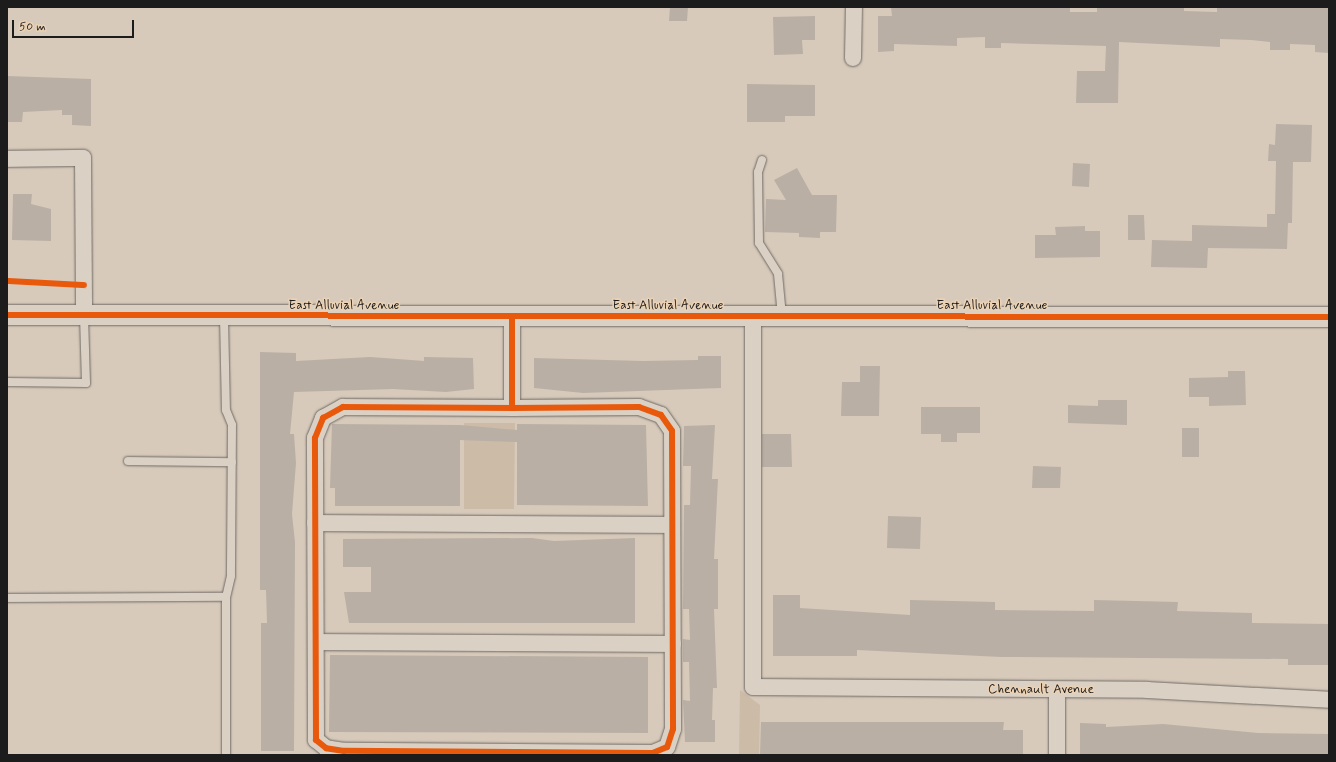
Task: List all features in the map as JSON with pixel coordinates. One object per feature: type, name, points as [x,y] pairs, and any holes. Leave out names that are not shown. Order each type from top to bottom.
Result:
[{"type":"street","points":[[852,58],[854,7]]},
{"type":"street","points":[[7,159],[83,158],[84,316]]},
{"type":"street","name":"East Alluvial Avenue","points":[[7,316],[1329,317]]},
{"type":"street","points":[[512,317],[512,408]]},
{"type":"street","name":"Chennault Avenue","points":[[753,317],[753,687],[1180,691],[1329,700]]},
{"type":"street","points":[[343,407],[512,408],[639,408],[661,415],[672,430],[673,730],[667,747],[654,752],[344,752],[326,748],[316,740],[315,438],[323,418],[343,407]]},
{"type":"street","points":[[315,523],[672,525]]},
{"type":"street","points":[[316,642],[673,644]]},
{"type":"street","points":[[1057,690],[1057,755]]},
{"type":"lane","points":[[762,160],[758,172],[759,243],[778,274],[782,317]]},
{"type":"lane","points":[[7,382],[86,383],[84,316]]},
{"type":"lane","points":[[224,317],[232,462],[231,576],[226,597],[226,755]]},
{"type":"lane","points":[[128,462],[232,462]]},
{"type":"lane","points":[[7,598],[226,597]]},
{"type":"shaded area","points":[[464,423],[515,423],[514,509],[464,509]]},
{"type":"shaded area","points":[[740,690],[760,705],[759,755],[739,755]]},
{"type":"building","points":[[670,7],[688,7],[687,21],[669,21]]},
{"type":"building","points":[[891,7],[1070,7],[1070,12],[1097,12],[1097,7],[1184,7],[1184,11],[1217,12],[1217,7],[1329,8],[1329,53],[1315,52],[1315,45],[1290,44],[1290,50],[1270,50],[1270,42],[1251,40],[1220,39],[1220,47],[1119,42],[1118,103],[1076,103],[1077,71],[1105,71],[1106,46],[1001,43],[1001,48],[985,48],[985,37],[957,38],[957,46],[894,44],[894,51],[878,52],[878,16],[892,16]]},
{"type":"building","points":[[815,16],[815,40],[802,40],[803,54],[774,55],[773,17]]},
{"type":"building","points":[[7,76],[91,79],[91,126],[72,125],[72,115],[62,115],[62,110],[23,112],[22,122],[7,122]]},
{"type":"building","points":[[747,84],[815,85],[815,116],[785,116],[785,122],[747,122]]},
{"type":"building","points":[[1276,124],[1312,125],[1311,162],[1293,162],[1292,223],[1288,223],[1287,249],[1208,248],[1207,268],[1151,267],[1152,240],[1192,241],[1192,225],[1267,227],[1267,214],[1275,214],[1276,161],[1268,161],[1269,144],[1275,145]]},
{"type":"building","points":[[1073,163],[1090,164],[1089,187],[1072,186]]},
{"type":"building","points":[[797,168],[812,195],[837,195],[836,232],[820,232],[820,238],[799,237],[799,233],[765,232],[766,199],[786,200],[774,180]]},
{"type":"building","points":[[13,194],[32,194],[31,204],[51,209],[51,241],[12,240]]},
{"type":"building","points":[[1128,215],[1144,215],[1145,240],[1128,240]]},
{"type":"building","points":[[1085,226],[1085,231],[1100,231],[1100,257],[1035,258],[1035,235],[1056,235],[1055,227]]},
{"type":"building","points":[[260,352],[296,353],[296,361],[370,357],[424,361],[424,357],[473,358],[474,389],[446,392],[393,389],[294,392],[290,434],[294,434],[296,463],[292,514],[295,542],[294,751],[261,751],[261,623],[267,623],[266,590],[260,590]]},
{"type":"building","points":[[698,356],[721,356],[721,388],[583,393],[534,388],[534,358],[643,361],[698,360]]},
{"type":"building","points":[[860,366],[880,366],[879,416],[841,416],[842,382],[860,382]]},
{"type":"building","points":[[1228,371],[1245,371],[1246,405],[1209,406],[1209,397],[1189,397],[1189,378],[1228,377]]},
{"type":"building","points":[[1098,400],[1127,400],[1127,425],[1068,423],[1068,405],[1098,406]]},
{"type":"building","points":[[921,407],[980,407],[980,433],[957,433],[957,442],[941,442],[941,434],[921,434]]},
{"type":"building","points":[[332,424],[460,425],[517,430],[517,424],[646,425],[648,506],[517,505],[517,442],[460,440],[460,506],[335,506],[335,488],[330,488]]},
{"type":"building","points":[[715,425],[712,479],[718,479],[714,559],[718,559],[718,609],[714,609],[717,688],[713,688],[712,720],[715,720],[715,742],[685,742],[683,700],[690,701],[689,662],[683,662],[683,639],[690,640],[689,609],[683,609],[684,505],[690,505],[691,466],[683,466],[684,426]]},
{"type":"building","points":[[1182,428],[1199,428],[1199,457],[1182,457]]},
{"type":"building","points":[[762,434],[791,434],[792,467],[762,467]]},
{"type":"building","points":[[1033,466],[1061,467],[1060,488],[1032,488]]},
{"type":"building","points":[[888,516],[921,517],[920,549],[887,548]]},
{"type":"building","points":[[532,538],[554,541],[635,538],[635,623],[349,623],[344,592],[371,592],[371,567],[343,567],[343,539]]},
{"type":"building","points":[[773,595],[800,595],[800,608],[910,615],[910,600],[995,602],[995,610],[1094,611],[1094,600],[1178,602],[1177,611],[1252,613],[1252,623],[1329,624],[1329,665],[1288,665],[1288,659],[1001,657],[857,650],[857,656],[773,656]]},
{"type":"building","points":[[330,655],[648,657],[648,733],[329,732]]},
{"type":"building","points":[[761,722],[1004,722],[1003,730],[1023,730],[1023,755],[760,755]]},
{"type":"building","points":[[1080,723],[1106,724],[1106,727],[1163,724],[1258,733],[1329,734],[1329,755],[1080,755]]},
{"type":"cycle path","points":[[7,281],[84,285]]},
{"type":"cycle path","points":[[7,315],[1329,317]]},
{"type":"cycle path","points":[[512,317],[512,408],[343,407],[323,418],[315,438],[316,740],[326,748],[344,751],[653,753],[667,747],[673,729],[672,431],[661,415],[639,407],[512,408]]}]
